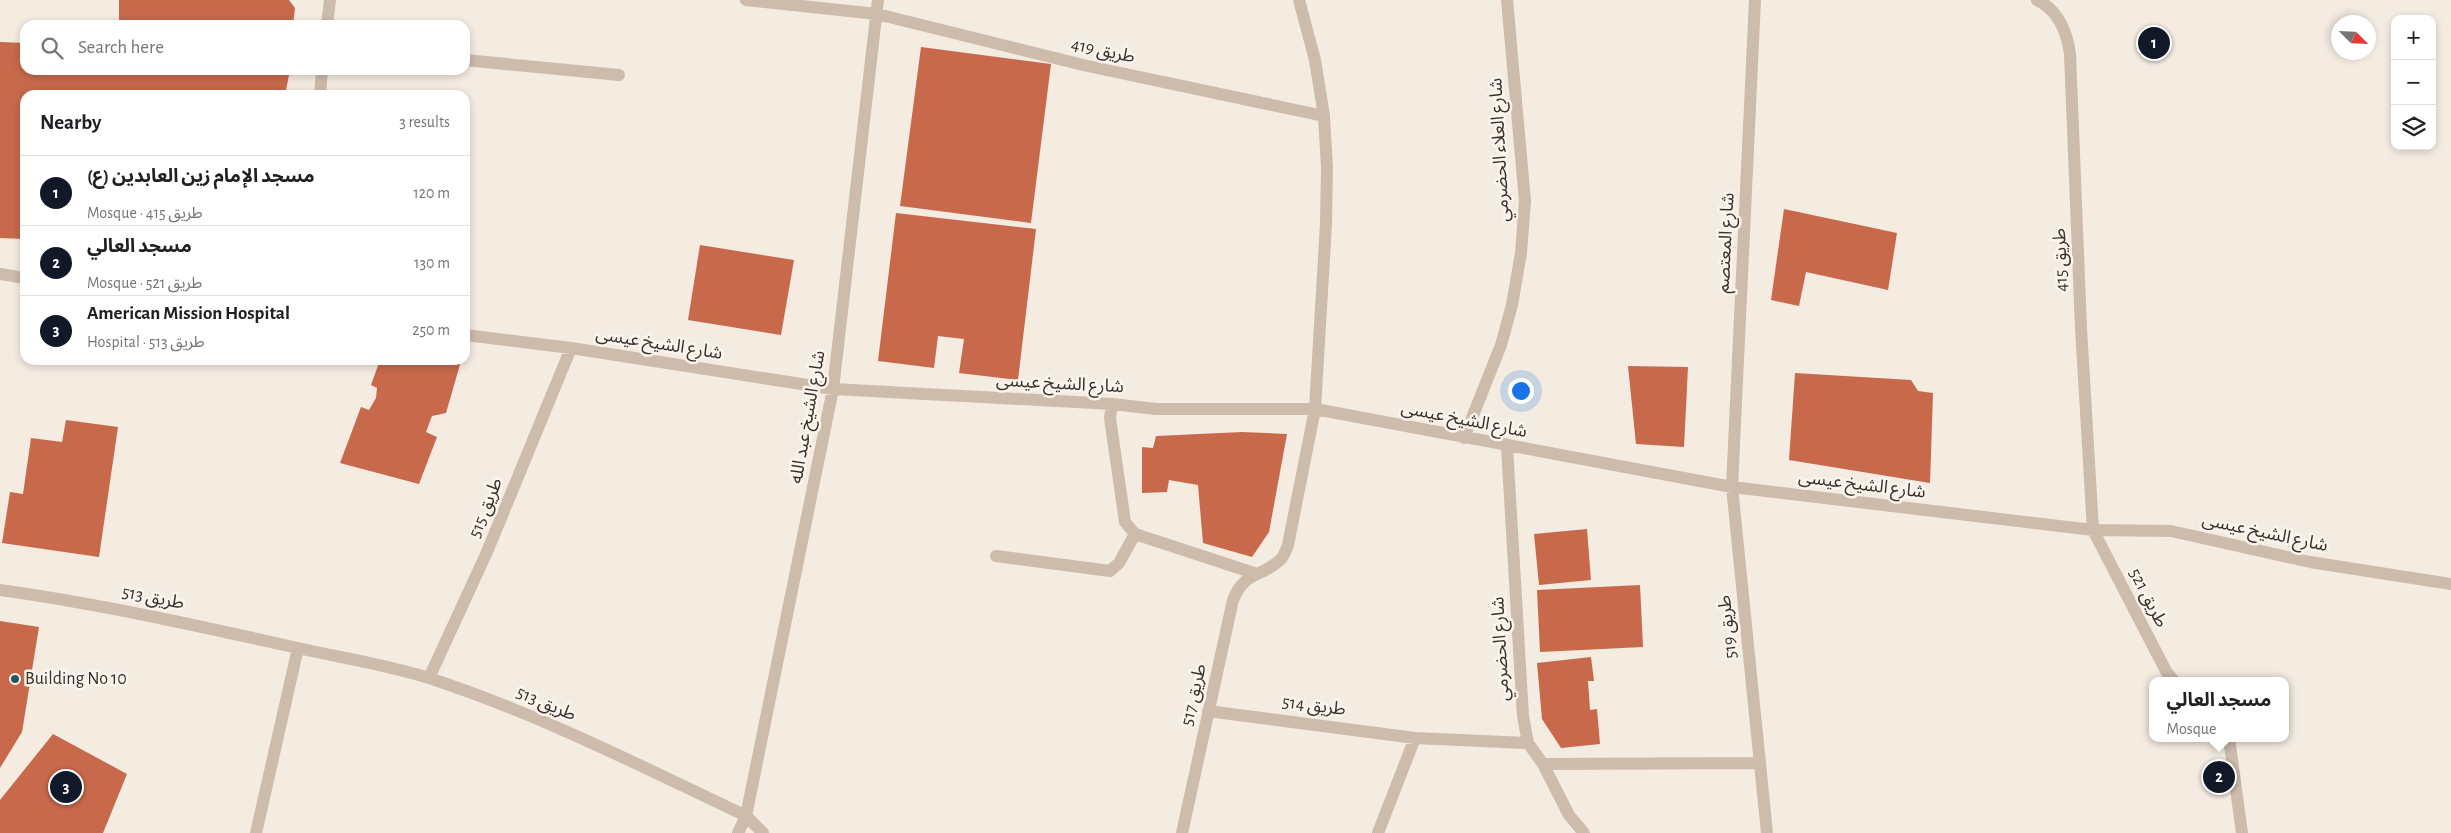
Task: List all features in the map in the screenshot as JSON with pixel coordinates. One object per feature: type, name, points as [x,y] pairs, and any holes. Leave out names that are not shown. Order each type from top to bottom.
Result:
[{"type":"street","points":[[328,20],[330,0]]},
{"type":"street","name":"طريق 419","points":[[746,0],[877,14],[1083,65],[1324,116]]},
{"type":"street","name":"شارع الشيخ عبد الله","points":[[738,833],[746,816],[833,389],[878,0]]},
{"type":"street","points":[[1299,0],[1315,60],[1324,116],[1327,168],[1326,224],[1315,409]]},
{"type":"street","name":"شارع العلاء الحضرمي","points":[[1464,438],[1501,345],[1512,305],[1521,253],[1525,201],[1507,0]]},
{"type":"street","name":"شارع المعتصم","points":[[1732,487],[1755,0]]},
{"type":"street","name":"طريق 415","points":[[2037,0],[2054,13],[2063,25],[2070,54],[2081,328],[2093,530]]},
{"type":"street","points":[[470,60],[619,75]]},
{"type":"street","points":[[320,90],[322,75]]},
{"type":"street","points":[[0,274],[20,277]]},
{"type":"street","name":"شارع الشيخ عيسى","points":[[470,336],[571,348],[833,389],[1112,404],[1156,409],[1315,409],[1507,447],[1732,487],[2093,530],[2171,531],[2310,562],[2451,584]]},
{"type":"street","name":"طريق 515","points":[[430,678],[487,552],[571,348]]},
{"type":"street","points":[[1112,404],[1110,418],[1125,522],[1135,534],[1257,574]]},
{"type":"street","name":"طريق 517","points":[[1182,833],[1233,600],[1244,580],[1281,559],[1288,545],[1315,409]]},
{"type":"street","name":"شارع الحضرمي","points":[[1507,447],[1523,716],[1528,743],[1544,764],[1569,815],[1584,833]]},
{"type":"street","name":"طريق 519","points":[[1732,487],[1767,833]]},
{"type":"street","name":"طريق 521","points":[[2093,530],[2171,677]]},
{"type":"street","points":[[996,556],[1110,571],[1119,564],[1135,534]]},
{"type":"street","name":"طريق 513","points":[[0,590],[72,600],[173,620],[430,678],[562,729],[746,816],[763,833]]},
{"type":"street","points":[[256,833],[298,648]]},
{"type":"street","name":"طريق 514","points":[[1208,711],[1415,738],[1528,743]]},
{"type":"street","points":[[1378,833],[1415,738]]},
{"type":"street","points":[[2230,742],[2242,833]]},
{"type":"street","points":[[1544,764],[1759,763]]},
{"type":"building","points":[[119,0],[289,0],[295,8],[294,20],[119,20]]},
{"type":"building","points":[[0,42],[20,43],[20,75],[289,75],[286,90],[20,90],[20,239],[0,238]]},
{"type":"building","points":[[921,47],[1051,64],[1031,223],[900,206]]},
{"type":"building","points":[[1784,209],[1897,233],[1888,290],[1806,272],[1799,306],[1771,300]]},
{"type":"building","points":[[896,213],[1036,229],[1018,380],[959,373],[964,339],[938,336],[934,368],[878,361]]},
{"type":"building","points":[[700,245],[794,260],[781,335],[688,320]]},
{"type":"building","points":[[378,365],[460,365],[446,413],[432,416],[426,432],[437,437],[419,484],[340,463],[361,407],[369,410],[376,398],[377,388],[371,385]]},
{"type":"building","points":[[1628,366],[1688,367],[1684,447],[1636,444]]},
{"type":"building","points":[[1795,373],[1911,380],[1918,391],[1933,393],[1930,483],[1789,460]]},
{"type":"building","points":[[66,420],[118,427],[99,557],[2,543],[10,492],[23,494],[31,438],[62,442]]},
{"type":"building","points":[[1242,432],[1287,434],[1269,532],[1252,557],[1203,543],[1198,485],[1169,480],[1167,492],[1142,493],[1142,447],[1153,448],[1156,436]]},
{"type":"building","points":[[1587,529],[1591,580],[1539,585],[1534,534]]},
{"type":"building","points":[[1640,585],[1643,647],[1540,652],[1537,590]]},
{"type":"building","name":"Building No 10","points":[[0,621],[39,627],[22,732],[0,768]]},
{"type":"building","points":[[1591,657],[1594,681],[1588,681],[1590,710],[1597,709],[1600,744],[1561,748],[1542,719],[1537,663]]},
{"type":"building","points":[[53,734],[127,774],[103,833],[0,833],[0,800]]},
{"type":"place","name":"مسجد الإمام زين العابدين (ع)","points":[[2154,43]]},
{"type":"place","name":"Building No 10","points":[[15,679]]},
{"type":"place","name":"مسجد العالي","points":[[2219,777]]},
{"type":"place","name":"American Mission Hospital","points":[[66,787]]}]
